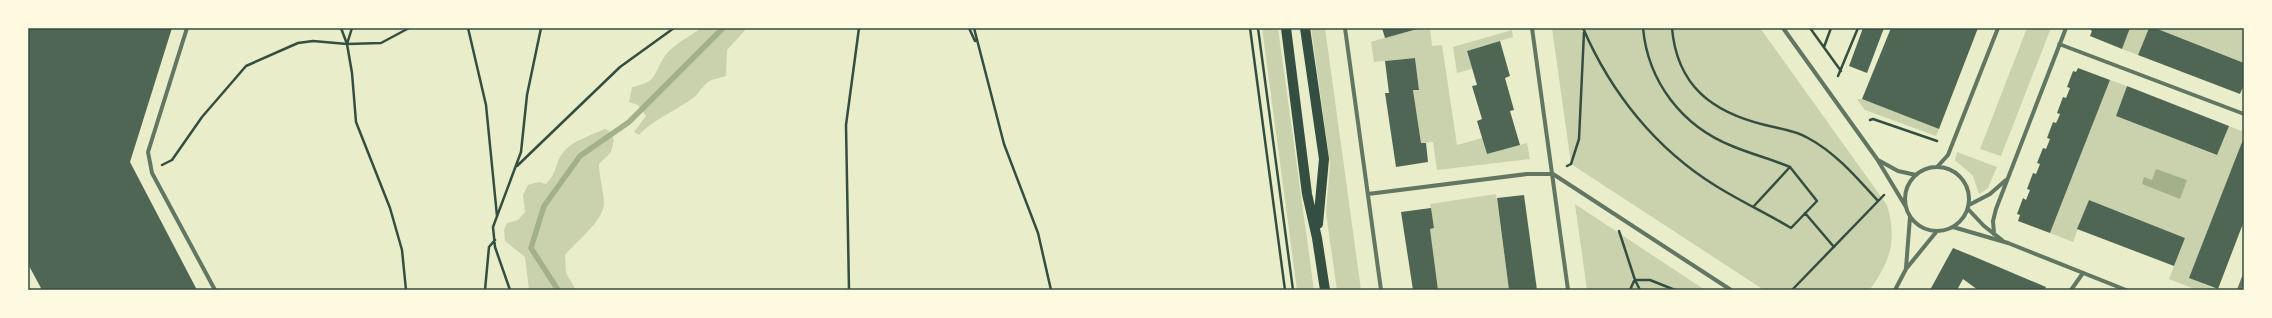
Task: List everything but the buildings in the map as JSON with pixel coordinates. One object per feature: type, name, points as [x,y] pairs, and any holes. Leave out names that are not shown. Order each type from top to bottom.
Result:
[{"type":"main road","points":[[1305,28],[1324,159],[1318,199],[1317,238]]},
{"type":"main road","points":[[1286,29],[1307,194],[1317,238],[1325,290]]},
{"type":"street","points":[[187,28],[148,152],[149,162],[152,173],[215,290]]},
{"type":"street","points":[[1345,28],[1381,290]]},
{"type":"street","points":[[1532,28],[1568,290]]},
{"type":"street","points":[[1783,28],[1878,160],[1906,207],[1910,217],[1922,228],[1937,231],[1953,227],[1960,222],[1968,207],[1967,189],[1958,175],[1948,169],[1937,167],[1926,169],[1916,174],[1909,184],[1905,195],[1906,207]]},
{"type":"street","points":[[1937,167],[1948,155],[1998,28]]},
{"type":"street","points":[[1994,234],[1996,209],[2066,28]]},
{"type":"street","points":[[2060,44],[2244,114]]},
{"type":"street","points":[[1878,160],[1898,170],[1916,174]]},
{"type":"street","points":[[1368,194],[1527,174],[1553,174],[1731,290]]},
{"type":"street","points":[[1968,207],[1990,194],[2007,180]]},
{"type":"street","points":[[1968,207],[1994,234],[2008,243]]},
{"type":"street","points":[[1906,269],[1910,217]]},
{"type":"street","points":[[1953,227],[2008,243],[2126,290]]},
{"type":"street","points":[[1895,290],[1906,269],[1937,231]]},
{"type":"street","points":[[2070,290],[2084,273]]},
{"type":"street","points":[[2239,290],[2244,277]]},
{"type":"path","points":[[341,28],[347,44],[356,122],[392,215],[402,250],[406,290]]},
{"type":"path","points":[[347,44],[352,28]]},
{"type":"path","points":[[162,165],[172,160],[202,117],[246,66],[298,43],[313,41],[347,44],[381,43],[409,28]]},
{"type":"path","points":[[468,28],[486,106],[497,216]]},
{"type":"path","points":[[510,290],[495,247],[493,227],[521,152],[527,95],[541,28]]},
{"type":"path","points":[[517,166],[620,67],[674,28]]},
{"type":"path","points":[[849,290],[846,125],[859,28]]},
{"type":"path","points":[[969,28],[977,45]]},
{"type":"path","points":[[974,28],[977,45],[1004,144],[1038,233],[1051,290]]},
{"type":"path","points":[[1250,28],[1285,290]]},
{"type":"path","points":[[1258,28],[1293,290]]},
{"type":"path","points":[[1584,29],[1600,61],[1638,121],[1663,147],[1716,186],[1791,228],[1817,201],[1790,167],[1763,156],[1733,147],[1713,137],[1692,123],[1665,94],[1657,80],[1644,42],[1643,28]]},
{"type":"path","points":[[1672,28],[1676,52],[1683,70],[1691,83],[1716,108],[1735,116],[1793,131],[1808,138],[1844,164],[1878,201]]},
{"type":"path","points":[[1810,28],[1841,71]]},
{"type":"path","points":[[1824,47],[1831,28]]},
{"type":"path","points":[[1838,76],[1858,28]]},
{"type":"path","points":[[1567,166],[1571,164],[1579,139],[1584,29]]},
{"type":"path","points":[[1870,120],[1873,119],[1937,141]]},
{"type":"path","points":[[1754,206],[1790,167]]},
{"type":"path","points":[[1792,290],[1884,195]]},
{"type":"path","points":[[1805,213],[1834,247]]},
{"type":"path","points":[[1620,228],[1619,233],[1635,280],[1640,290]]},
{"type":"path","points":[[485,290],[489,247],[495,240]]},
{"type":"path","points":[[1630,290],[1635,280]]},
{"type":"path","points":[[1635,280],[1650,280],[1675,290]]},
{"type":"shaded area","points":[[701,28],[747,28],[727,50],[726,76],[708,82],[693,98],[658,120],[639,135],[634,132],[646,116],[638,105],[629,102],[632,87],[641,85],[652,79],[668,52]]},
{"type":"shaded area","points":[[1262,28],[1278,28],[1314,290],[1297,290]]},
{"type":"shaded area","points":[[1311,28],[1325,28],[1361,290],[1337,290],[1326,213],[1330,164]]},
{"type":"shaded area","points":[[1416,28],[1430,28],[1432,46],[1442,45],[1457,145],[1482,138],[1487,154],[1527,143],[1530,159],[1437,170],[1433,142],[1421,143],[1413,90],[1419,89],[1415,58],[1374,62],[1371,42]]},
{"type":"shaded area","points":[[1552,28],[1760,28],[1887,205],[1892,228],[1892,239],[1883,268],[1871,288],[1869,290],[1764,290],[1571,164]]},
{"type":"shaded area","points":[[2027,28],[2051,28],[2001,156],[1980,149]]},
{"type":"shaded area","points":[[2130,28],[2149,28],[2138,55],[2122,49]]},
{"type":"shaded area","points":[[2155,28],[2244,28],[2244,63]]},
{"type":"shaded area","points":[[1512,30],[1513,37],[1467,51],[1472,69],[1457,73],[1453,47]]},
{"type":"shaded area","points":[[2110,80],[2127,86],[2116,116],[2216,155],[2229,126],[2244,132],[2240,148],[2190,278],[2217,290],[2197,290],[2169,279],[2185,238],[2089,200],[2073,242],[2050,233]]},
{"type":"shaded area","points":[[1857,99],[1862,99],[1939,129],[1936,136],[1865,110]]},
{"type":"shaded area","points":[[605,129],[609,131],[614,140],[611,152],[599,164],[604,199],[602,211],[594,224],[565,255],[566,273],[576,290],[529,290],[525,257],[505,241],[504,230],[507,223],[518,220],[525,212],[523,195],[528,185],[539,182],[546,184],[554,173],[564,151],[574,143]]},
{"type":"shaded area","points":[[1957,152],[1997,167],[1988,188],[1979,194],[1973,176],[1955,160]]},
{"type":"shaded area","points":[[2156,169],[2187,180],[2180,199],[2142,184],[2144,177],[2152,180]]},
{"type":"shaded area","points":[[1496,194],[1509,290],[1438,290],[1430,229],[1434,228],[1430,204]]},
{"type":"shaded area","points":[[1575,204],[1705,290],[1587,290]]},
{"type":"waterway","points":[[558,290],[531,248],[544,206],[580,156],[629,122],[723,28]]}]
